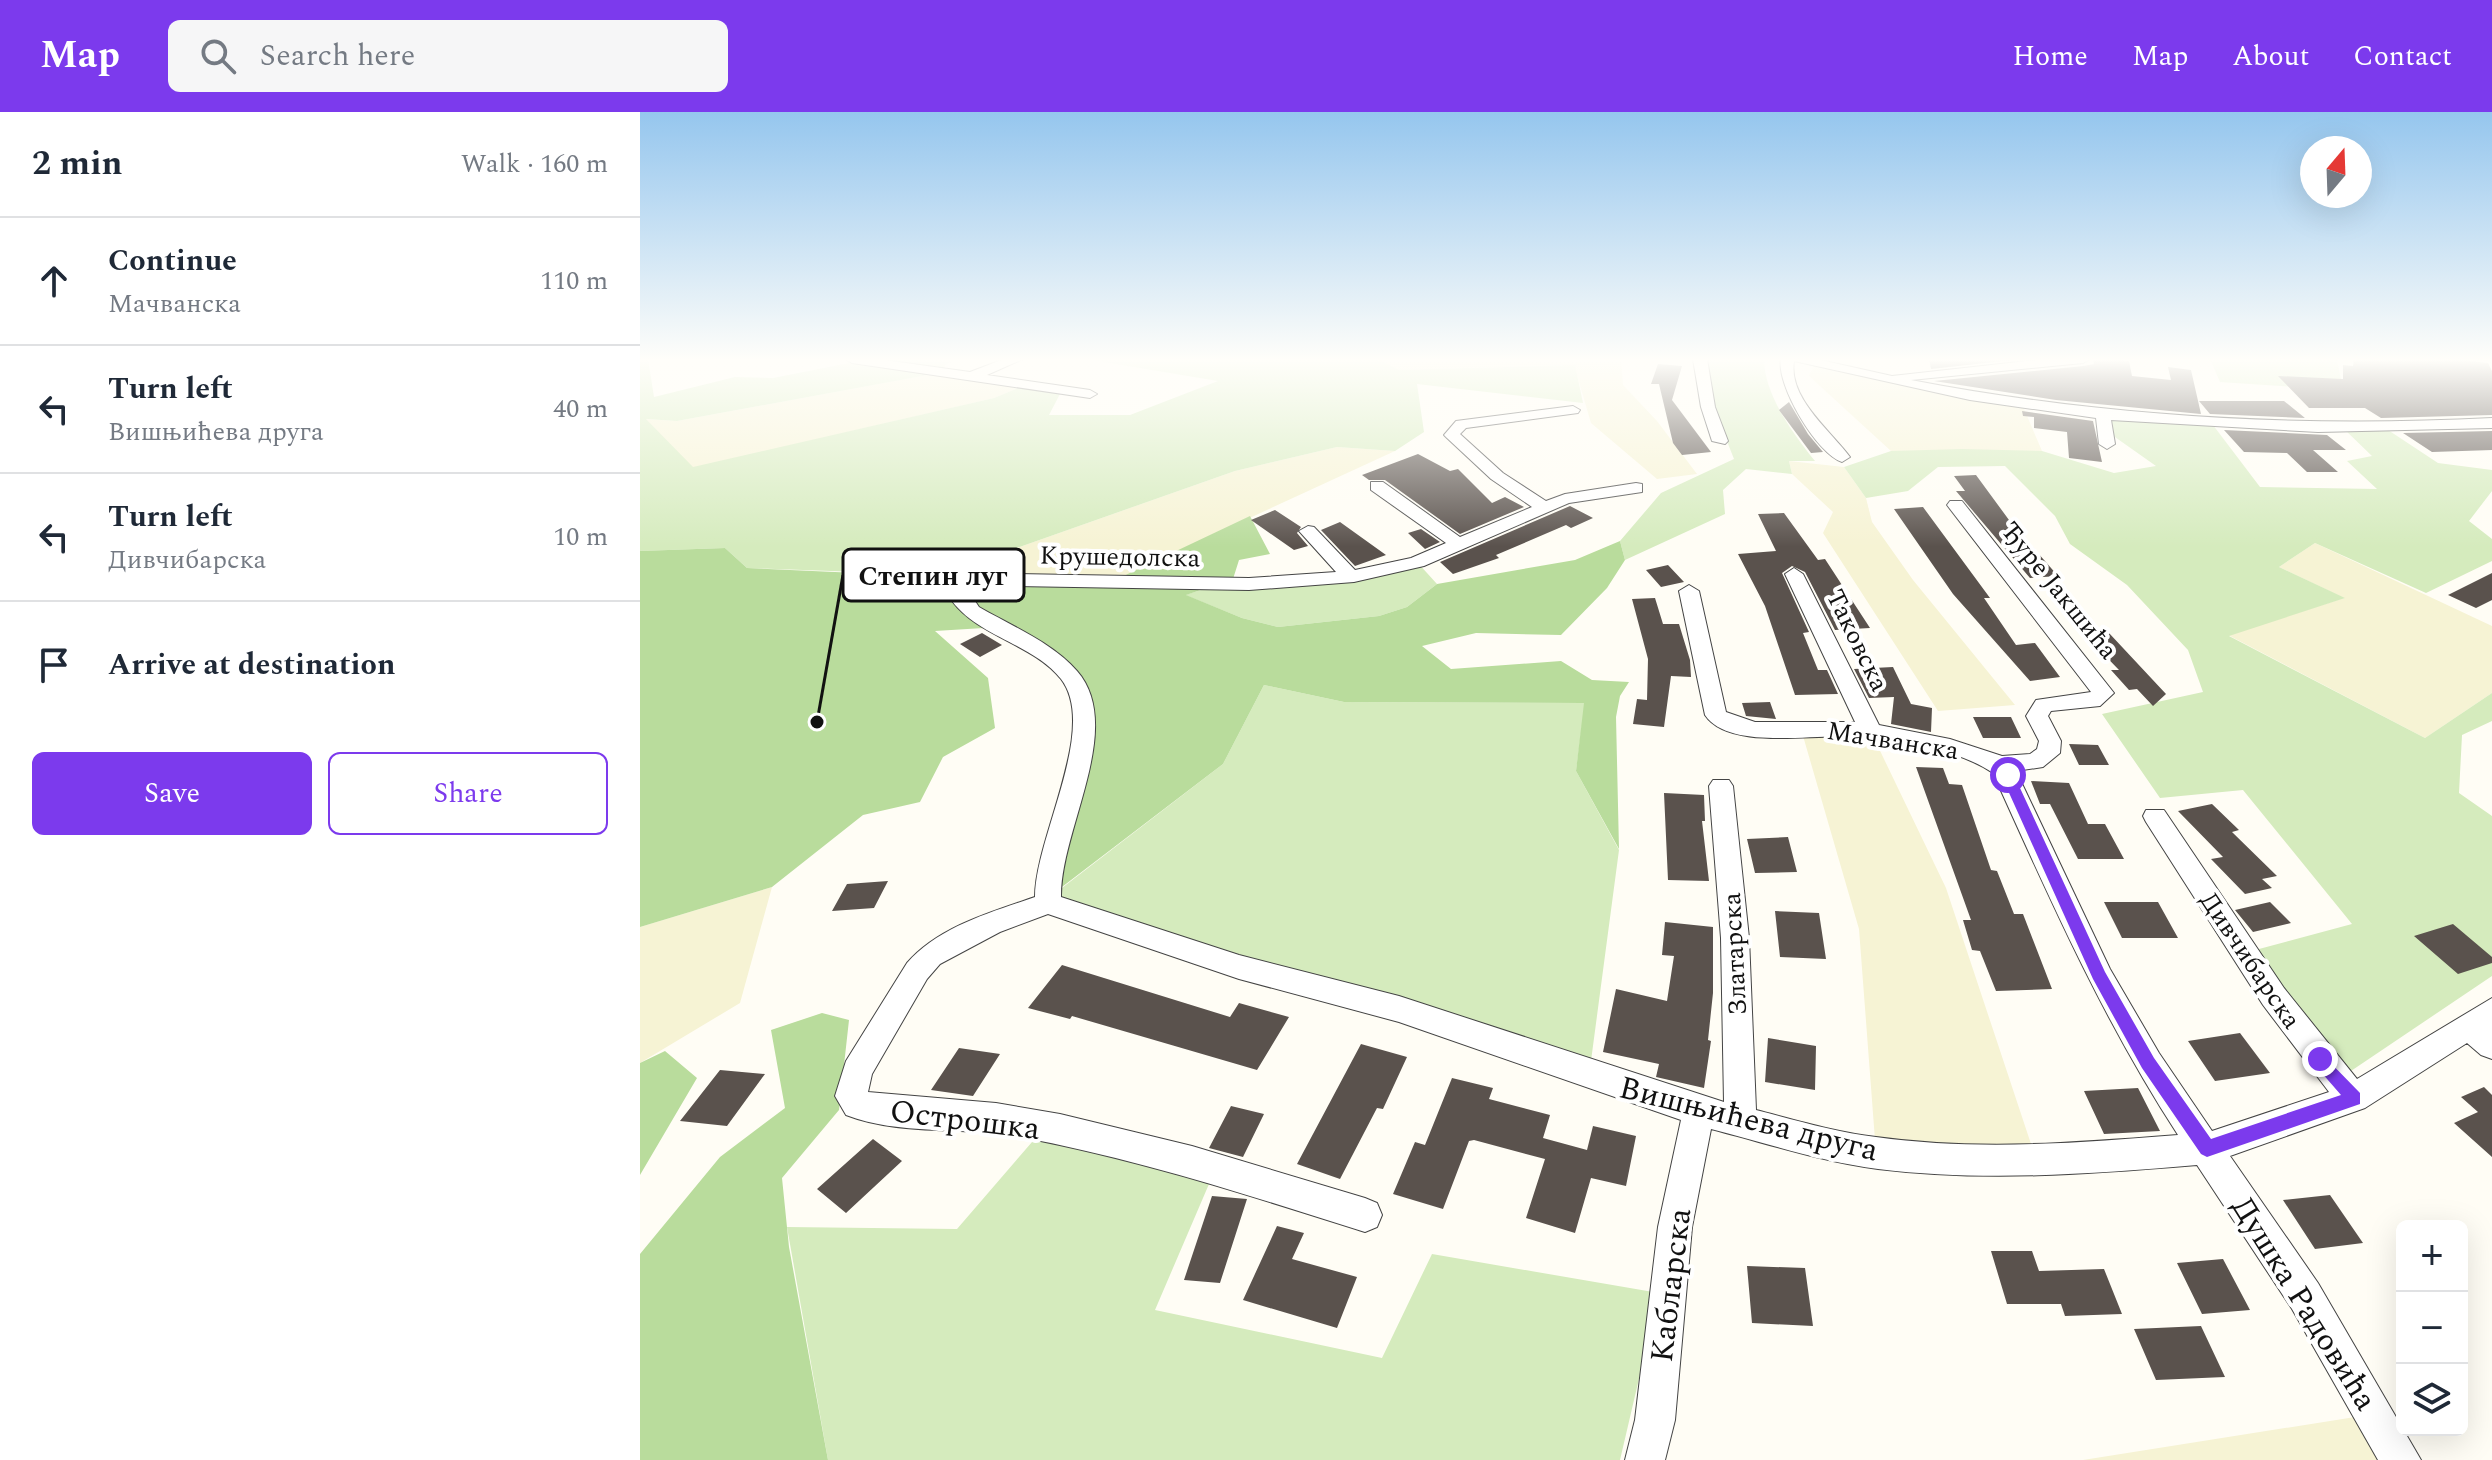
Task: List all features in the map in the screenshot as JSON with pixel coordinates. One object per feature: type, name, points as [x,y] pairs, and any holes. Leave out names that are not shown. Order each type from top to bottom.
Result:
[{"type":"street","points":[[1478,422],[1461,424],[1452,435],[1497,476],[1543,507]]},
{"type":"street","points":[[1713,422],[1720,441]]},
{"type":"street","points":[[1814,422],[1842,457]]},
{"type":"street","points":[[2104,422],[2107,444]]},
{"type":"street","points":[[2201,422],[2261,428],[2408,428],[2492,423]]},
{"type":"street","points":[[1377,486],[1460,545]]},
{"type":"street","name":"Крушедолска","points":[[1048,903],[1048,864],[1082,749],[1086,711],[1071,677],[972,611],[962,601],[964,596],[979,586],[1014,580],[1249,584],[1350,576],[1405,566],[1543,507],[1583,494],[1636,488]]},
{"type":"street","name":"Ђуре Јакшића","points":[[1956,505],[2103,693],[2092,701],[2044,705],[2037,716],[2050,741],[2048,753],[2035,761],[2000,764]]},
{"type":"street","points":[[1308,531],[1350,576]]},
{"type":"street","name":"Таковска","points":[[1794,574],[1871,732]]},
{"type":"street","name":"Мачванска","points":[[1689,591],[1716,715],[1721,720],[1744,728],[1871,732],[1977,754],[2000,764]]},
{"type":"street","points":[[2000,764],[2099,975],[2148,1063],[2207,1148]]},
{"type":"street","name":"Златарска","points":[[1721,786],[1735,938],[1740,1123]]},
{"type":"street","name":"Дивчибарска","points":[[2155,816],[2244,953],[2320,1059],[2354,1098]]},
{"type":"street","name":"Вишњићева друга","points":[[1048,903],[1239,967],[1399,1009],[1699,1111],[1876,1153],[1947,1159],[2075,1159],[2207,1148],[2354,1098],[2485,1028]]},
{"type":"street","name":"Острошка","points":[[1048,903],[990,924],[930,956],[923,963],[857,1071],[851,1096],[857,1105],[1014,1121],[1059,1130],[1129,1146],[1365,1215]]},
{"type":"street","name":"Кабларска","points":[[1645,1460],[1655,1420],[1675,1227],[1699,1111]]},
{"type":"street","name":"Душка Радовића","points":[[2207,1148],[2305,1296],[2401,1460]]},
{"type":"shaded area","points":[[648,422],[891,422],[693,468]]},
{"type":"shaded area","points":[[1658,422],[1697,474],[1657,479],[1591,423]]},
{"type":"shaded area","points":[[1859,422],[2030,422],[2042,451],[1891,451]]},
{"type":"shaded area","points":[[1337,447],[1395,451],[1115,580],[1014,580],[940,575],[1235,471]]},
{"type":"shaded area","points":[[1789,461],[1844,467],[1866,498],[1872,522],[1913,580],[2015,705],[1938,711],[1823,533],[1833,512],[1792,474]]},
{"type":"shaded area","points":[[2315,543],[2492,626],[2492,693],[2425,738],[2228,635],[2344,598],[2279,567]]},
{"type":"shaded area","points":[[1801,729],[1871,732],[1946,888],[2036,1159],[1876,1153],[1859,929]]},
{"type":"shaded area","points":[[772,887],[740,1003],[640,1063],[640,927]]},
{"type":"shaded area","points":[[2374,1414],[2401,1460],[2083,1460]]},
{"type":"green space","points":[[640,422],[649,422],[693,467],[890,422],[1423,422],[1424,432],[1395,451],[1337,447],[1235,471],[940,575],[747,568],[725,548],[640,551]]},
{"type":"green space","points":[[1719,422],[1787,422],[1815,461],[1789,461],[1792,474],[1746,469],[1723,490],[1725,514],[1625,560],[1620,541],[1661,493],[1734,459]]},
{"type":"green space","points":[[2104,422],[2213,425],[2260,487],[2377,489],[2347,461],[2372,456],[2343,428],[2385,428],[2438,463],[2492,470],[2492,491],[2469,521],[2492,539],[2492,561],[2426,593],[2315,543],[2279,567],[2345,598],[2229,636],[2425,738],[2492,693],[2492,721],[2462,735],[2459,793],[2492,816],[2492,976],[2345,1075],[2244,953],[2352,924],[2243,790],[2160,798],[2102,714],[2203,692],[2188,650],[2127,585],[2070,544],[2055,516],[2005,466],[1938,467],[1908,491],[1866,498],[1844,467],[1891,451],[1962,449],[2042,451],[2114,473],[2156,466],[2105,430]]},
{"type":"green space","points":[[1250,516],[1270,554],[1239,560],[1233,579],[1186,595],[1242,618],[1278,627],[1379,616],[1407,607],[1437,584],[1575,560],[1620,541],[1625,560],[1607,588],[1561,635],[1476,633],[1422,646],[1451,669],[1561,661],[1592,680],[1629,682],[1620,696],[1616,717],[1619,849],[1576,771],[1584,703],[1344,702],[1264,685],[1223,764],[1058,890],[1082,749],[1071,677],[1000,627],[935,631],[988,678],[995,728],[943,757],[920,802],[863,815],[772,887],[640,927],[640,551],[725,548],[747,568],[1014,580],[1115,580]]},
{"type":"green space","points":[[1417,562],[1437,584],[1407,607],[1379,616],[1278,627],[1242,618],[1185,595],[1220,584],[1249,584]]},
{"type":"green space","points":[[1264,685],[1344,702],[1585,703],[1576,771],[1619,850],[1589,1076],[1064,911],[1058,891],[1223,764]]},
{"type":"green space","points":[[822,1013],[849,1020],[839,1110],[782,1178],[789,1247],[828,1460],[640,1460],[640,1254],[720,1157],[785,1108],[771,1030]]},
{"type":"green space","points":[[665,1051],[697,1078],[640,1175],[640,1063]]},
{"type":"green space","points":[[1045,1127],[1215,1170],[1155,1310],[1382,1358],[1432,1254],[1659,1293],[1620,1460],[828,1460],[787,1227],[957,1229]]},
{"type":"building","points":[[1668,422],[1688,422],[1711,452],[1682,455],[1673,443]]},
{"type":"building","points":[[1788,422],[1801,422],[1823,452],[1811,453]]},
{"type":"building","points":[[2034,422],[2093,422],[2102,462],[2069,458],[2067,432],[2034,428]]},
{"type":"building","points":[[2224,430],[2327,435],[2346,450],[2313,450],[2338,472],[2307,472],[2287,453],[2244,452]]},
{"type":"building","points":[[2492,431],[2492,450],[2432,452],[2403,433]]},
{"type":"building","points":[[1418,454],[1450,471],[1458,469],[1492,503],[1505,497],[1524,507],[1460,534],[1385,480],[1369,480],[1362,475]]},
{"type":"building","points":[[1976,475],[2009,520],[2058,576],[2030,578],[1956,491],[1965,491],[1954,476]]},
{"type":"building","points":[[1570,506],[1593,518],[1571,528],[1566,525],[1496,555],[1499,558],[1453,574],[1440,562]]},
{"type":"building","points":[[1923,507],[1990,598],[1984,598],[2016,645],[2035,643],[2060,677],[2030,681],[1953,594],[1894,509]]},
{"type":"building","points":[[1275,510],[1301,527],[1297,533],[1308,546],[1294,550],[1251,520]]},
{"type":"building","points":[[1784,513],[1818,560],[1825,559],[1870,628],[1835,630],[1805,572],[1792,566],[1782,573],[1809,632],[1803,633],[1818,670],[1827,670],[1838,694],[1795,695],[1765,606],[1738,554],[1776,551],[1758,514]]},
{"type":"building","points":[[1340,522],[1386,555],[1355,566],[1321,530]]},
{"type":"building","points":[[1421,529],[1440,542],[1425,549],[1408,533]]},
{"type":"building","points":[[1668,565],[1684,582],[1661,587],[1646,570]]},
{"type":"building","points":[[2492,573],[2492,600],[2476,608],[2448,595]]},
{"type":"building","points":[[1655,598],[1663,624],[1679,624],[1690,660],[1691,677],[1671,676],[1664,727],[1633,724],[1637,699],[1647,700],[1648,659],[1632,599]]},
{"type":"building","points":[[982,633],[1002,645],[980,657],[960,644]]},
{"type":"building","points":[[2109,633],[2166,694],[2153,706],[2137,689],[2129,690],[2111,670],[2119,670],[2086,636]]},
{"type":"building","points":[[1893,667],[1911,704],[1932,708],[1931,732],[1891,724],[1894,697],[1869,698],[1854,669]]},
{"type":"building","points":[[1770,702],[1776,719],[1746,716],[1742,703]]},
{"type":"building","points":[[1973,717],[2011,717],[2021,738],[1983,738]]},
{"type":"building","points":[[2069,744],[2098,745],[2109,765],[2079,765]]},
{"type":"building","points":[[1916,767],[1943,768],[1949,784],[1962,785],[1991,870],[1997,871],[2014,914],[2023,914],[2052,989],[1996,991],[1980,951],[1972,950],[1963,920],[1971,920]]},
{"type":"building","points":[[2031,781],[2069,783],[2088,824],[2105,824],[2124,859],[2078,859],[2050,804],[2040,804]]},
{"type":"building","points":[[1664,793],[1704,795],[1705,821],[1702,821],[1709,881],[1668,880]]},
{"type":"building","points":[[2212,804],[2239,830],[2232,832],[2277,876],[2262,879],[2272,888],[2245,894],[2211,859],[2223,857],[2178,811]]},
{"type":"building","points":[[1788,837],[1797,872],[1755,873],[1747,839]]},
{"type":"building","points":[[888,881],[874,908],[832,911],[847,884]]},
{"type":"building","points":[[2104,902],[2158,902],[2178,938],[2122,938]]},
{"type":"building","points":[[2270,902],[2291,923],[2253,932],[2235,910]]},
{"type":"building","points":[[1775,911],[1819,913],[1826,959],[1780,957]]},
{"type":"building","points":[[1665,922],[1713,927],[1713,993],[1708,1040],[1711,1041],[1704,1088],[1656,1077],[1659,1064],[1603,1052],[1616,989],[1667,1001],[1674,956],[1662,955]]},
{"type":"building","points":[[2453,924],[2492,957],[2492,963],[2458,974],[2414,936]]},
{"type":"building","points":[[1062,965],[1230,1017],[1239,1003],[1289,1017],[1257,1070],[1072,1016],[1070,1019],[1028,1008]]},
{"type":"building","points":[[2240,1033],[2270,1073],[2215,1081],[2188,1041]]},
{"type":"building","points":[[1768,1038],[1816,1046],[1815,1090],[1765,1082]]},
{"type":"building","points":[[1361,1044],[1407,1057],[1383,1109],[1377,1108],[1340,1179],[1297,1164]]},
{"type":"building","points":[[959,1048],[1000,1054],[973,1096],[931,1090]]},
{"type":"building","points":[[720,1070],[765,1074],[727,1126],[680,1121]]},
{"type":"building","points":[[1452,1078],[1493,1088],[1489,1099],[1550,1115],[1543,1138],[1587,1150],[1593,1126],[1636,1136],[1626,1186],[1591,1178],[1575,1233],[1526,1218],[1545,1159],[1474,1140],[1469,1141],[1443,1209],[1393,1194],[1415,1142],[1425,1145]]},
{"type":"building","points":[[2484,1087],[2492,1095],[2492,1157],[2454,1123],[2478,1112],[2461,1097]]},
{"type":"building","points":[[2138,1088],[2160,1131],[2104,1134],[2084,1091]]},
{"type":"building","points":[[1231,1106],[1264,1114],[1243,1157],[1209,1148]]},
{"type":"building","points":[[873,1139],[902,1161],[846,1213],[817,1189]]},
{"type":"building","points":[[2330,1195],[2363,1243],[2315,1249],[2283,1200]]},
{"type":"building","points":[[1212,1196],[1247,1199],[1220,1283],[1184,1280]]},
{"type":"building","points":[[1277,1226],[1304,1233],[1292,1259],[1357,1277],[1337,1328],[1243,1300]]},
{"type":"building","points":[[1991,1251],[2032,1251],[2039,1271],[2104,1269],[2122,1314],[2065,1316],[2061,1304],[2007,1304]]},
{"type":"building","points":[[2223,1259],[2250,1310],[2202,1314],[2177,1263]]},
{"type":"building","points":[[1747,1266],[1805,1268],[1813,1326],[1752,1323]]},
{"type":"building","points":[[2201,1326],[2225,1377],[2156,1380],[2134,1329]]},
{"type":"place","name":"Степин луг","points":[[817,722]]},
{"type":"route","points":[[2008,775],[2099,975],[2148,1063],[2207,1148],[2354,1098],[2320,1059]]}]
